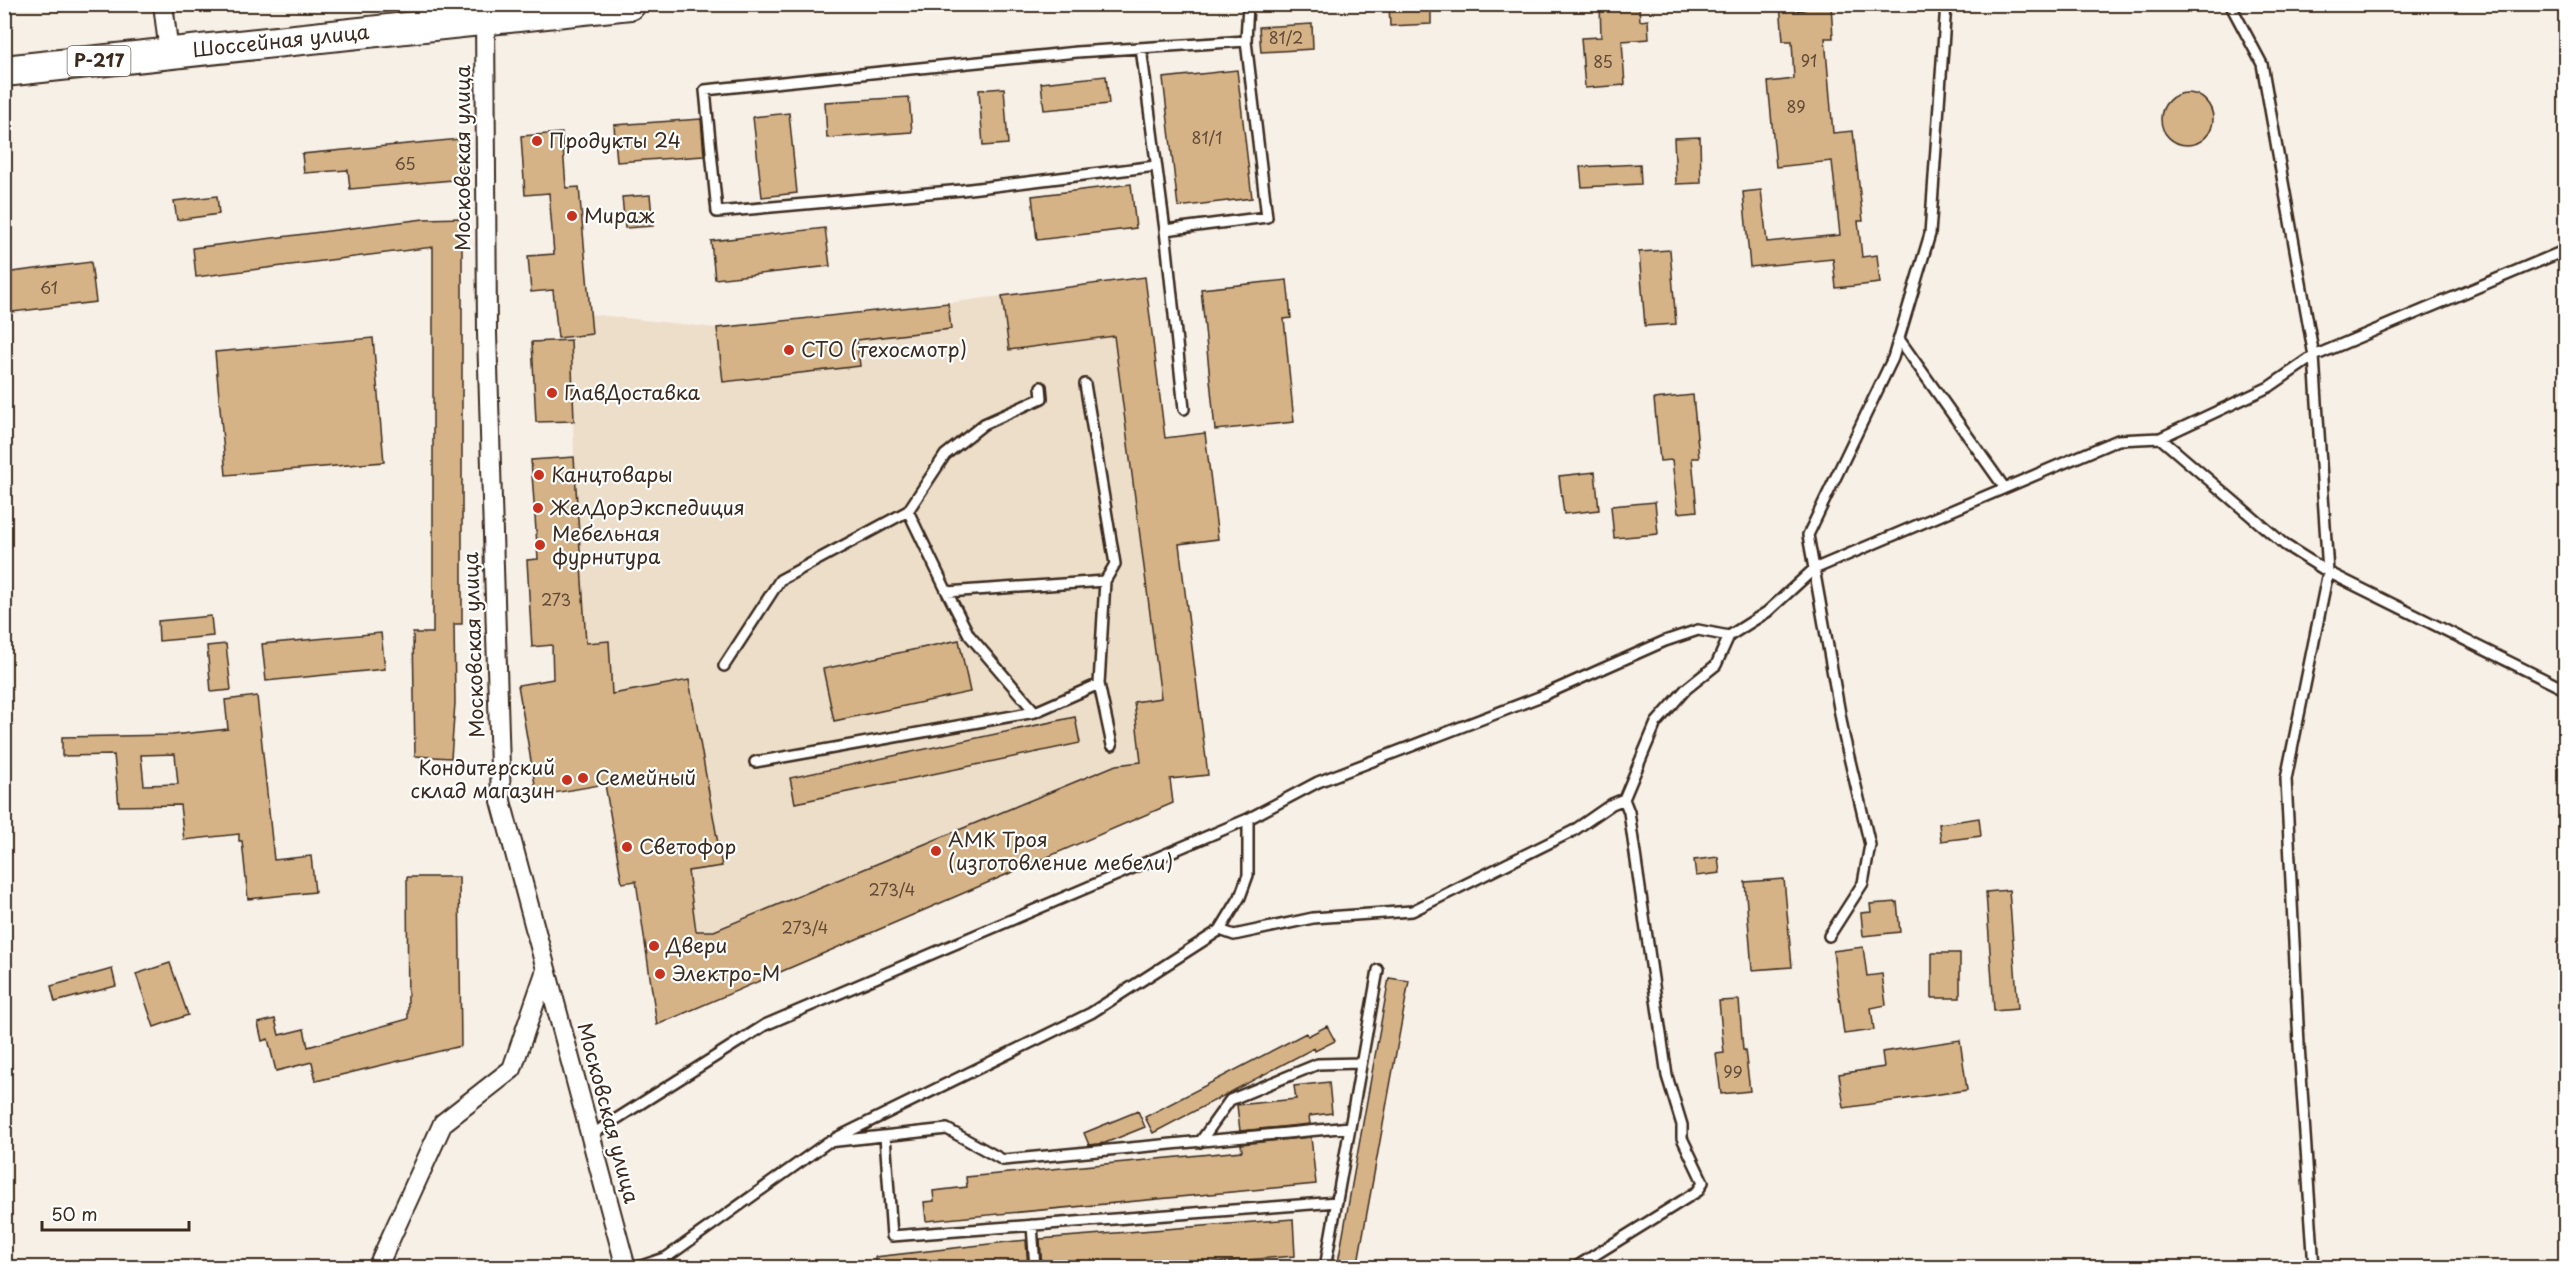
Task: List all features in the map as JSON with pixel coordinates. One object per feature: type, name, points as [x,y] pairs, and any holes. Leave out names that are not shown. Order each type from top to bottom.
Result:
[{"type":"highway","name":"Шоссейная улица","points":[[4,70],[169,53],[485,12],[630,4]]},
{"type":"street","points":[[163,4],[169,53]]},
{"type":"street","name":"Московская улица","points":[[485,12],[487,333],[501,801],[626,1268]]},
{"type":"street","points":[[377,1268],[443,1123],[512,1069],[546,970]]},
{"type":"lane","points":[[1165,230],[1267,217],[1246,41],[1248,4]]},
{"type":"lane","points":[[1829,936],[1863,883],[1870,846],[1844,736],[1808,535],[1893,358],[1930,234],[1946,4]]},
{"type":"lane","points":[[2230,4],[2262,64],[2314,356],[2328,572],[2286,779],[2299,1045],[2314,1268]]},
{"type":"lane","points":[[1156,166],[962,190],[717,212],[705,90],[1077,52],[1246,41]]},
{"type":"lane","points":[[1141,48],[1165,230],[1184,408]]},
{"type":"lane","points":[[1574,1268],[1698,1191],[1703,1182],[1683,1138],[1682,1125],[1666,1076],[1629,812],[1624,799],[1656,723],[1686,689],[1716,665],[1729,636],[1767,612],[1814,569],[2118,440],[2160,438],[2269,387],[2314,356],[2565,249]]},
{"type":"lane","points":[[1899,339],[2004,487]]},
{"type":"lane","points":[[1085,384],[1115,564],[1105,581],[1099,684],[1112,745]]},
{"type":"lane","points":[[724,666],[780,580],[908,511],[945,455],[984,424],[1042,398],[1041,387]]},
{"type":"lane","points":[[2160,438],[2285,545],[2328,572],[2565,690]]},
{"type":"lane","points":[[908,511],[969,635],[1035,712]]},
{"type":"lane","points":[[947,592],[1105,581]]},
{"type":"lane","points":[[591,1136],[765,1026],[1248,819],[1318,782],[1539,697],[1665,641],[1698,630],[1729,636]]},
{"type":"lane","points":[[755,762],[1035,712],[1099,684]]},
{"type":"lane","points":[[1220,930],[1234,935],[1313,918],[1412,911],[1574,831],[1612,804],[1624,799]]},
{"type":"lane","points":[[635,1268],[667,1257],[828,1142],[1091,1013],[1220,930],[1240,897],[1248,875],[1248,819]]},
{"type":"lane","points":[[1324,1268],[1378,970]]},
{"type":"lane","points":[[1200,1142],[1230,1100],[1318,1064],[1362,1063]]},
{"type":"lane","points":[[828,1142],[947,1129],[1003,1160],[1350,1127]]},
{"type":"lane","points":[[885,1136],[892,1236],[1336,1202]]},
{"type":"lane","points":[[1032,1225],[1035,1268]]},
{"type":"shaded area","points":[[1145,277],[1208,775],[1171,779],[1173,803],[657,1025],[638,894],[689,886],[685,872],[721,865],[689,681],[590,698],[611,669],[609,641],[586,643],[574,457],[571,340],[591,334],[589,314],[717,328],[864,314]]},
{"type":"building","points":[[1389,4],[1431,4],[1431,24],[1390,26]]},
{"type":"building","points":[[1600,4],[1639,4],[1640,21],[1648,20],[1649,39],[1622,41],[1625,85],[1585,88],[1581,38],[1601,37]]},
{"type":"building","points":[[1780,4],[1791,4],[1798,11],[1806,9],[1809,4],[1831,4],[1833,38],[1825,38],[1833,133],[1853,131],[1863,221],[1858,221],[1862,257],[1877,255],[1880,283],[1836,288],[1833,259],[1750,267],[1743,192],[1761,190],[1767,242],[1840,235],[1832,161],[1776,167],[1768,82],[1794,79],[1792,41],[1783,41]]},
{"type":"building","points":[[1312,24],[1313,49],[1261,52],[1259,27]]},
{"type":"building","points":[[1237,70],[1252,198],[1178,207],[1163,78]]},
{"type":"building","points":[[1106,76],[1109,104],[1044,110],[1041,83]]},
{"type":"building","points":[[1004,88],[1008,144],[983,146],[979,90]]},
{"type":"building","points":[[2182,93],[2192,93],[2201,97],[2209,105],[2213,119],[2209,133],[2201,141],[2192,145],[2182,145],[2173,141],[2165,133],[2161,124],[2161,114],[2165,105],[2173,97]]},
{"type":"building","points":[[909,97],[912,132],[827,138],[825,102]]},
{"type":"building","points":[[789,113],[797,193],[762,197],[753,117]]},
{"type":"building","points":[[701,119],[704,156],[617,162],[614,125]]},
{"type":"building","points":[[562,133],[566,188],[579,187],[592,334],[558,338],[553,290],[531,292],[528,256],[554,254],[549,193],[525,195],[521,136]]},
{"type":"building","points":[[1700,137],[1701,183],[1676,184],[1674,138]]},
{"type":"building","points":[[460,139],[464,179],[350,189],[348,170],[304,173],[302,154]]},
{"type":"building","points":[[1640,164],[1641,184],[1582,187],[1580,167]]},
{"type":"building","points":[[1131,184],[1136,228],[1037,240],[1032,196]]},
{"type":"building","points":[[650,195],[653,226],[625,228],[622,197]]},
{"type":"building","points":[[217,196],[219,214],[177,220],[174,201]]},
{"type":"building","points":[[462,218],[462,624],[454,624],[455,703],[451,758],[415,756],[413,633],[433,633],[433,247],[196,277],[193,248],[424,219]]},
{"type":"building","points":[[825,228],[830,266],[715,279],[711,241]]},
{"type":"building","points":[[1670,250],[1676,324],[1645,326],[1639,252]]},
{"type":"building","points":[[91,262],[96,302],[4,313],[4,273]]},
{"type":"building","points":[[1145,277],[1165,438],[1205,433],[1218,539],[1179,544],[1208,775],[1170,779],[1173,803],[657,1025],[636,881],[622,883],[605,784],[537,796],[518,685],[553,679],[552,645],[532,647],[527,560],[538,559],[531,460],[574,457],[586,643],[609,641],[612,694],[689,680],[722,866],[688,871],[696,931],[714,931],[1116,765],[1141,762],[1134,702],[1161,698],[1114,336],[1009,350],[1002,296]]},
{"type":"building","points":[[1287,280],[1291,318],[1284,319],[1294,422],[1215,430],[1201,289]]},
{"type":"building","name":"СТО (техосмотр)","points":[[948,303],[951,329],[857,340],[860,366],[723,382],[717,328]]},
{"type":"building","points":[[373,338],[384,462],[226,475],[215,352]]},
{"type":"building","points":[[571,340],[574,421],[536,422],[532,342]]},
{"type":"building","points":[[1693,395],[1699,458],[1692,458],[1697,511],[1678,513],[1672,460],[1660,461],[1654,399]]},
{"type":"building","points":[[1595,472],[1599,510],[1564,514],[1559,476]]},
{"type":"building","points":[[1655,502],[1658,534],[1614,538],[1611,506]]},
{"type":"building","points":[[211,616],[213,636],[159,641],[158,621]]},
{"type":"building","points":[[381,633],[385,669],[266,681],[262,644]]},
{"type":"building","points":[[959,640],[970,692],[834,721],[823,669]]},
{"type":"building","points":[[226,644],[231,690],[211,692],[207,646]]},
{"type":"building","points":[[257,696],[274,860],[311,856],[315,892],[248,899],[242,841],[239,841],[239,834],[184,840],[180,805],[119,806],[114,755],[62,756],[62,737],[172,735],[228,729],[225,700]],"holes":[[[175,754],[178,784],[144,785],[141,755]]]},
{"type":"building","points":[[1075,717],[1080,743],[795,803],[790,778]]},
{"type":"building","points":[[1979,818],[1981,836],[1941,841],[1939,824]]},
{"type":"building","points":[[1718,857],[1720,873],[1696,876],[1694,860]]},
{"type":"building","points":[[407,877],[459,877],[461,1046],[316,1081],[312,1062],[276,1071],[268,1039],[262,1041],[258,1023],[275,1019],[279,1035],[304,1029],[308,1047],[408,1019]]},
{"type":"building","points":[[1784,879],[1792,967],[1752,970],[1745,882]]},
{"type":"building","points":[[2009,890],[2018,1009],[1994,1011],[1986,892]]},
{"type":"building","points":[[1897,902],[1900,932],[1863,936],[1861,913],[1871,912],[1870,904]]},
{"type":"building","points":[[1863,947],[1867,976],[1882,974],[1886,1005],[1871,1008],[1874,1030],[1844,1034],[1833,951]]},
{"type":"building","points":[[1932,953],[1960,953],[1960,998],[1932,998]]},
{"type":"building","points":[[170,963],[188,1015],[154,1027],[136,974]]},
{"type":"building","points":[[112,969],[116,986],[55,1002],[51,986]]},
{"type":"building","points":[[1389,978],[1409,981],[1357,1268],[1337,1268]]},
{"type":"building","points":[[1739,1000],[1743,1050],[1745,1050],[1750,1091],[1721,1094],[1716,1054],[1724,1053],[1719,1001]]},
{"type":"building","points":[[1327,1026],[1335,1041],[1315,1051],[1314,1048],[1153,1133],[1145,1117],[1306,1033],[1308,1036]]},
{"type":"building","points":[[1960,1040],[1967,1090],[1844,1108],[1839,1074],[1884,1067],[1882,1052]]},
{"type":"building","points":[[1329,1082],[1332,1113],[1309,1116],[1310,1124],[1240,1131],[1237,1105],[1296,1099],[1294,1086]]},
{"type":"building","points":[[1138,1111],[1145,1127],[1105,1143],[1089,1145],[1084,1133]]},
{"type":"building","points":[[1311,1137],[1316,1184],[926,1221],[924,1202],[934,1201],[933,1191],[967,1187],[966,1177],[1242,1151],[1241,1144]]},
{"type":"building","points":[[1293,1219],[1295,1256],[1148,1268],[1042,1268],[1040,1239]]},
{"type":"building","points":[[1026,1240],[1028,1268],[875,1268],[875,1257]]},
{"type":"place","name":"Продукты 24","points":[[537,141]]},
{"type":"place","name":"Мираж","points":[[572,216]]},
{"type":"place","name":"СТО (техосмотр)","points":[[789,350]]},
{"type":"place","name":"ГлавДоставка","points":[[552,393]]},
{"type":"place","name":"Канцтовары","points":[[539,475]]},
{"type":"place","name":"ЖелДорЭкспедиция","points":[[538,508]]},
{"type":"place","name":"Мебельная фурнитура","points":[[540,545]]},
{"type":"place","name":"Семейный","points":[[583,778]]},
{"type":"place","name":"Кондитерский склад магазин","points":[[567,780]]},
{"type":"place","name":"Светофор","points":[[627,847]]},
{"type":"place","name":"АМК Троя (изготовление мебели)","points":[[936,851]]},
{"type":"place","name":"Двери","points":[[654,946]]},
{"type":"place","name":"Электро-М","points":[[660,974]]}]
